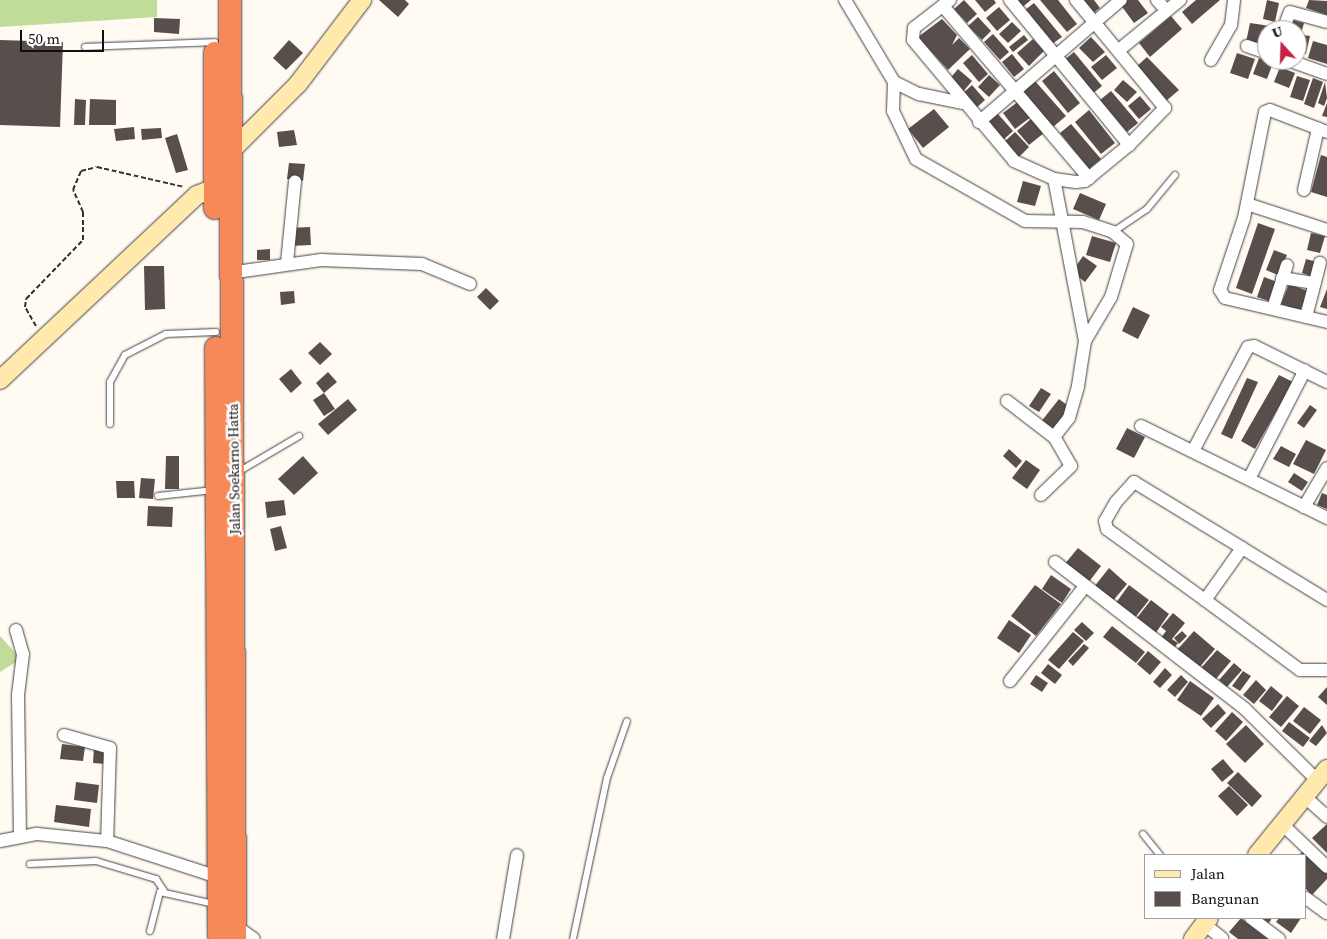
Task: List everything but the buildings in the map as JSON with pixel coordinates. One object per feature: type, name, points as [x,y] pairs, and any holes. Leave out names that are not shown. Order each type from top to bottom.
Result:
[{"type":"highway","name":"Jalan Soekarno Hatta","points":[[214,0],[215,42],[206,192],[216,332],[218,905],[229,934]]},
{"type":"highway","name":"Jalan Soekarno Hatta","points":[[229,934],[235,474],[230,273],[232,150],[230,0]]},
{"type":"street","points":[[232,150],[298,84],[362,0]]},
{"type":"street","points":[[845,0],[894,82],[918,94],[963,103]]},
{"type":"street","points":[[1010,0],[1130,145]]},
{"type":"street","points":[[1076,0],[1165,106],[1130,145],[1089,178],[1076,182],[1054,179],[1014,161],[963,103],[911,36],[914,28],[947,3],[1089,178]]},
{"type":"street","points":[[979,122],[1019,90],[1121,0]]},
{"type":"street","points":[[1158,0],[1166,10]]},
{"type":"street","points":[[1119,50],[1180,0]]},
{"type":"street","points":[[1211,60],[1231,25],[1234,0]]},
{"type":"street","points":[[1287,20],[1290,12],[1327,22]]},
{"type":"street","points":[[1247,46],[1257,50]]},
{"type":"street","points":[[1307,67],[1327,74]]},
{"type":"street","points":[[894,82],[893,111],[902,137],[922,164],[1015,217],[1063,223],[1084,222],[1113,232],[1127,244],[1128,251],[1111,297],[1085,341],[1069,418],[1054,437]]},
{"type":"street","points":[[1304,190],[1322,130],[1270,110],[1265,112],[1247,204],[1220,293],[1327,322]]},
{"type":"street","points":[[1054,179],[1063,223],[1070,278],[1085,341]]},
{"type":"street","points":[[287,263],[295,181]]},
{"type":"street","points":[[0,380],[206,192]]},
{"type":"street","points":[[1247,204],[1327,230]]},
{"type":"street","points":[[230,273],[287,263],[428,264],[470,284]]},
{"type":"street","points":[[1306,317],[1320,263]]},
{"type":"street","points":[[1273,308],[1287,265]]},
{"type":"street","points":[[1282,278],[1315,283]]},
{"type":"street","points":[[1194,449],[1248,347],[1254,346],[1327,382]]},
{"type":"street","points":[[1250,477],[1304,370]]},
{"type":"street","points":[[1007,401],[1054,437],[1071,466],[1041,495]]},
{"type":"street","points":[[1141,426],[1194,449],[1327,518]]},
{"type":"street","points":[[1304,507],[1327,468]]},
{"type":"street","points":[[1327,600],[1134,482],[1116,502],[1104,521],[1106,529],[1300,670],[1327,670]]},
{"type":"street","points":[[1206,600],[1242,548]]},
{"type":"street","points":[[1055,562],[1083,589],[1245,710],[1322,775],[1258,854]]},
{"type":"street","points":[[1010,681],[1083,589]]},
{"type":"street","points":[[16,630],[23,654],[18,695],[20,834]]},
{"type":"street","points":[[64,735],[105,744],[111,750],[107,841]]},
{"type":"street","points":[[1304,796],[1327,817]]},
{"type":"street","points":[[1282,824],[1327,867]]},
{"type":"street","points":[[0,841],[20,834],[107,841],[218,877]]},
{"type":"street","points":[[503,939],[517,855]]},
{"type":"street","points":[[1307,899],[1327,913]]},
{"type":"street","points":[[1253,919],[1279,939]]},
{"type":"street","points":[[1192,939],[1206,921],[1222,938]]},
{"type":"street","points":[[229,934],[254,939]]},
{"type":"lane","points":[[85,47],[215,42]]},
{"type":"lane","points":[[1113,232],[1147,209],[1175,175]]},
{"type":"lane","points":[[110,424],[110,382],[125,355],[166,334],[216,332]]},
{"type":"lane","points":[[235,474],[299,436]]},
{"type":"lane","points":[[158,496],[217,489]]},
{"type":"lane","points":[[573,939],[607,778],[627,721]]},
{"type":"lane","points":[[1143,834],[1159,854]]},
{"type":"lane","points":[[30,864],[96,861],[156,879],[164,891],[218,905]]},
{"type":"lane","points":[[150,931],[156,898],[164,891]]},
{"type":"path","points":[[44,338],[24,304],[84,240],[83,212],[73,190],[81,171],[97,168],[161,178],[206,192]]},
{"type":"green space","points":[[0,0],[157,0],[157,17],[0,27]]},
{"type":"green space","points":[[0,636],[21,659],[0,672]]}]
